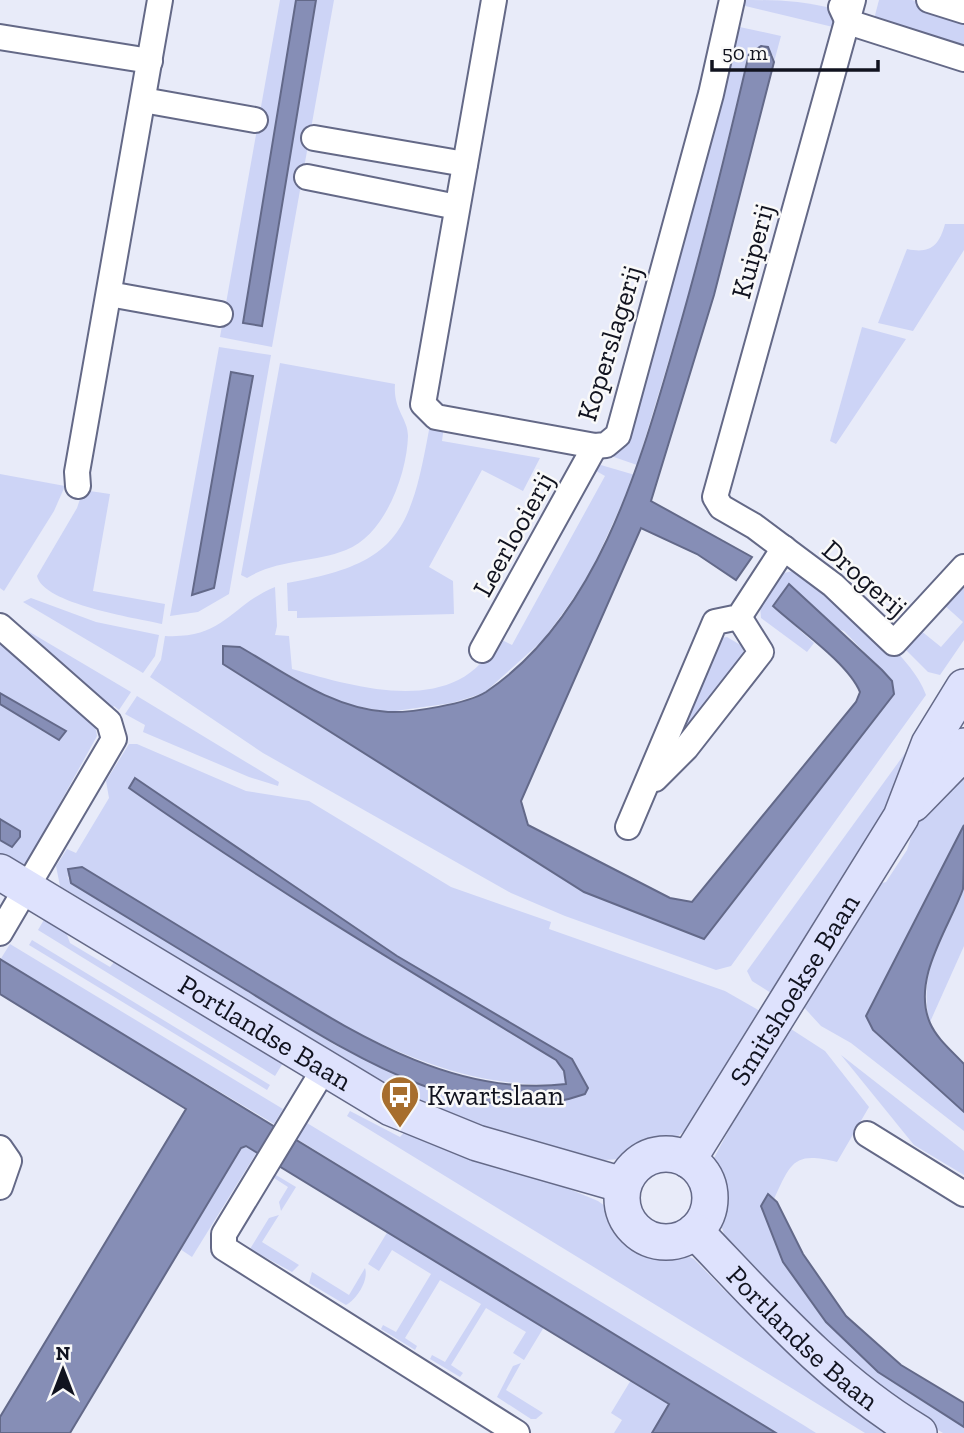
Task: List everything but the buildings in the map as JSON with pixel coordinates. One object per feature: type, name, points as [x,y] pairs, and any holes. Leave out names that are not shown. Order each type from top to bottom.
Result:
[{"type":"street","points":[[78,485],[77,472],[160,0]]},
{"type":"street","name":"Koperslagerij","points":[[494,0],[422,404],[436,417],[595,446],[606,445],[618,435],[710,93],[732,0]]},
{"type":"street","points":[[929,0],[964,11]]},
{"type":"street","points":[[846,7],[964,59]]},
{"type":"street","name":"Kuiperij","points":[[715,497],[846,7]]},
{"type":"street","points":[[0,37],[150,61]]},
{"type":"street","points":[[143,100],[255,120]]},
{"type":"street","points":[[314,138],[465,164]]},
{"type":"street","points":[[307,177],[457,207]]},
{"type":"street","points":[[109,294],[220,314]]},
{"type":"street","name":"Leerlooierij","points":[[482,650],[595,446]]},
{"type":"street","name":"Drogerij","points":[[715,497],[721,507],[784,548],[833,585],[894,643],[964,567]]},
{"type":"street","points":[[628,827],[715,622],[739,617],[784,548]]},
{"type":"street","points":[[646,788],[685,748],[761,652],[739,617]]},
{"type":"street","points":[[0,626],[109,722],[114,739],[14,880],[0,933]]},
{"type":"street","name":"Smitshoekse Baan","points":[[688,1160],[901,817],[929,744],[960,700]]},
{"type":"street","name":"Smitshoekse Baan","points":[[901,817],[955,761],[964,746]]},
{"type":"street","name":"Portlandse Baan","points":[[14,880],[391,1108],[443,1131],[623,1185]]},
{"type":"street","points":[[324,1069],[224,1234],[223,1244],[226,1251],[517,1433]]},
{"type":"street","points":[[867,1134],[964,1194]]},
{"type":"street","points":[[0,1148],[9,1163],[0,1187]]},
{"type":"street","points":[[669,1154],[688,1160],[706,1180],[710,1199],[706,1216],[695,1231],[669,1243],[642,1236],[624,1214],[623,1185],[633,1168],[649,1157],[669,1154]]},
{"type":"street","name":"Portlandse Baan","points":[[695,1231],[817,1358],[882,1410],[919,1433]]},
{"type":"shaded area","points":[[280,0],[296,0],[243,323],[262,325],[316,0],[334,0],[272,347],[220,337]]},
{"type":"shaded area","points":[[296,0],[316,0],[262,326],[243,323]]},
{"type":"shaded area","points":[[740,0],[798,2],[833,9],[833,27],[737,4]]},
{"type":"shaded area","points":[[879,0],[912,0],[964,17],[964,53],[873,23]]},
{"type":"shaded area","points":[[735,26],[781,36],[774,62],[773,55],[749,54],[690,290],[637,465],[611,456],[608,452]]},
{"type":"shaded area","points":[[761,46],[768,47],[774,62],[714,295],[651,501],[752,557],[736,580],[697,554],[641,528],[521,801],[528,825],[670,898],[692,902],[856,702],[860,692],[834,658],[773,606],[789,584],[882,670],[892,681],[894,694],[704,939],[584,892],[223,664],[223,646],[240,647],[329,697],[348,704],[388,712],[438,707],[477,696],[486,692],[525,660],[559,621],[587,578],[611,532],[631,483],[687,301],[749,54]]},
{"type":"shaded area","points":[[945,224],[964,224],[964,250],[913,331],[878,323],[907,249],[922,250],[932,247],[940,238]]},
{"type":"shaded area","points":[[862,327],[906,339],[836,444],[830,441]]},
{"type":"shaded area","points":[[219,347],[271,355],[229,594],[198,612],[170,616]],"holes":[[[231,372],[253,376],[214,588],[193,595]]]},
{"type":"shaded area","points":[[280,363],[395,384],[396,401],[407,430],[407,451],[391,502],[372,531],[360,542],[334,554],[271,567],[247,578],[241,575]]},
{"type":"shaded area","points":[[231,372],[253,376],[214,588],[192,595]]},
{"type":"shaded area","points":[[433,426],[444,426],[442,441],[540,458],[523,491],[482,470],[429,567],[453,581],[454,614],[297,618],[297,611],[288,611],[287,583],[353,566],[375,554],[392,538],[405,519],[414,495],[429,430]]},
{"type":"shaded area","points":[[594,463],[635,475],[590,573],[543,640],[484,693],[452,703],[388,712],[338,703],[240,647],[223,664],[584,892],[704,939],[894,694],[892,681],[844,631],[773,606],[814,643],[807,652],[761,618],[760,606],[784,573],[793,571],[802,578],[808,573],[892,647],[907,663],[926,695],[731,966],[716,970],[565,916],[511,893],[263,753],[150,677],[161,660],[165,636],[185,636],[214,627],[275,587],[275,635],[289,636],[292,669],[347,684],[406,691],[433,688],[459,680],[481,663],[498,638],[512,645],[605,476],[591,468]]},
{"type":"shaded area","points":[[0,474],[65,486],[54,511],[4,591],[0,588]]},
{"type":"shaded area","points":[[83,490],[110,494],[93,591],[165,604],[162,624],[72,602],[43,586],[37,576],[77,508]]},
{"type":"shaded area","points":[[964,582],[964,640],[940,675],[928,672],[904,648],[920,630],[941,647],[963,622],[943,604]]},
{"type":"shaded area","points":[[31,598],[96,622],[159,635],[155,656],[143,673],[23,602]]},
{"type":"shaded area","points":[[6,618],[131,692],[119,710],[114,706],[109,712]]},
{"type":"shaded area","points":[[0,637],[95,725],[97,736],[24,868],[0,858],[0,840],[12,847],[20,831],[0,819],[0,704],[59,740],[65,731],[0,693]]},
{"type":"shaded area","points":[[727,637],[742,646],[745,657],[684,737],[678,736],[721,638]]},
{"type":"shaded area","points":[[0,693],[66,731],[59,740],[0,704]]},
{"type":"shaded area","points":[[137,696],[279,782],[278,786],[249,777],[143,732],[145,725],[125,714]]},
{"type":"shaded area","points":[[129,744],[137,744],[246,791],[309,801],[451,887],[551,922],[549,929],[725,991],[760,1011],[689,1127],[671,1142],[622,1159],[604,1160],[469,1130],[306,1046],[310,1038],[60,886],[56,866],[67,849],[76,853],[109,798],[106,781]],"holes":[[[135,778],[397,956],[572,1059],[588,1088],[480,1100],[399,1076],[335,1045],[71,883],[67,876],[332,1020],[406,1054],[483,1078],[524,1084],[566,1084],[564,1071],[556,1060],[234,859],[129,788]]]},
{"type":"shaded area","points":[[911,745],[907,783],[771,993],[752,981],[747,971]]},
{"type":"shaded area","points":[[964,772],[964,825],[866,1016],[873,1030],[964,1112],[964,1131],[851,1043],[821,1026],[799,1002],[871,886],[886,882],[907,850],[913,831],[907,827]]},
{"type":"shaded area","points":[[135,778],[397,956],[572,1059],[588,1088],[585,1094],[540,1104],[495,1103],[451,1094],[406,1079],[321,1035],[71,883],[68,869],[82,867],[324,1014],[400,1054],[480,1080],[522,1085],[566,1084],[564,1071],[556,1060],[340,928],[181,824],[129,788]]},
{"type":"shaded area","points":[[0,819],[20,831],[20,837],[12,847],[0,840]]},
{"type":"shaded area","points":[[964,825],[963,889],[928,972],[925,1006],[933,1029],[964,1064],[964,1112],[873,1030],[866,1016]]},
{"type":"shaded area","points":[[964,887],[964,946],[930,1022],[927,987],[930,969],[941,935]]},
{"type":"shaded area","points":[[45,918],[66,932],[70,943],[110,967],[115,961],[286,1058],[275,1076],[38,930]]},
{"type":"shaded area","points":[[32,940],[270,1085],[267,1090],[29,945]]},
{"type":"shaded area","points":[[10,944],[283,1109],[274,1124],[0,960]]},
{"type":"shaded area","points":[[0,959],[776,1433],[652,1433],[669,1404],[246,1146],[241,1148],[70,1433],[0,1433],[0,1417],[186,1109],[0,994]]},
{"type":"shaded area","points":[[791,1029],[825,1051],[869,1107],[837,1162],[811,1158],[796,1162],[785,1176],[774,1199],[768,1194],[783,1262],[927,1404],[964,1427],[964,1433],[943,1433],[876,1392],[725,1237],[719,1219],[714,1158],[782,1030],[788,1034]]},
{"type":"shaded area","points":[[841,1055],[964,1151],[964,1175],[914,1145]]},
{"type":"shaded area","points":[[350,1111],[400,1137],[408,1128],[514,1166],[598,1201],[609,1209],[629,1241],[645,1250],[677,1251],[694,1259],[724,1290],[901,1433],[865,1433],[347,1116]]},
{"type":"shaded area","points":[[307,1123],[816,1433],[776,1433],[297,1139]]},
{"type":"shaded area","points":[[246,1146],[257,1152],[192,1257],[180,1249],[241,1148]]},
{"type":"shaded area","points":[[276,1175],[296,1187],[281,1211],[279,1202],[288,1187],[274,1178]]},
{"type":"shaded area","points":[[768,1194],[777,1202],[803,1254],[846,1316],[901,1365],[964,1403],[964,1427],[878,1372],[826,1322],[783,1262],[761,1206]]},
{"type":"shaded area","points":[[279,1215],[262,1242],[299,1265],[292,1272],[250,1249],[269,1218]]},
{"type":"shaded area","points":[[388,1231],[544,1327],[524,1360],[513,1353],[526,1332],[486,1308],[451,1365],[463,1373],[460,1377],[430,1359],[432,1355],[445,1362],[481,1304],[440,1280],[405,1338],[417,1346],[415,1350],[381,1329],[383,1325],[396,1332],[431,1274],[392,1250],[379,1271],[368,1264]]},
{"type":"shaded area","points":[[365,1268],[361,1289],[346,1305],[309,1283],[312,1272],[349,1295]]},
{"type":"shaded area","points":[[521,1363],[506,1390],[543,1413],[536,1419],[531,1419],[497,1397],[513,1366]]},
{"type":"shaded area","points":[[631,1380],[670,1404],[652,1433],[614,1433],[622,1420],[611,1413]]},
{"type":"place","name":"Kwartslaan","points":[[400,1129]]}]
